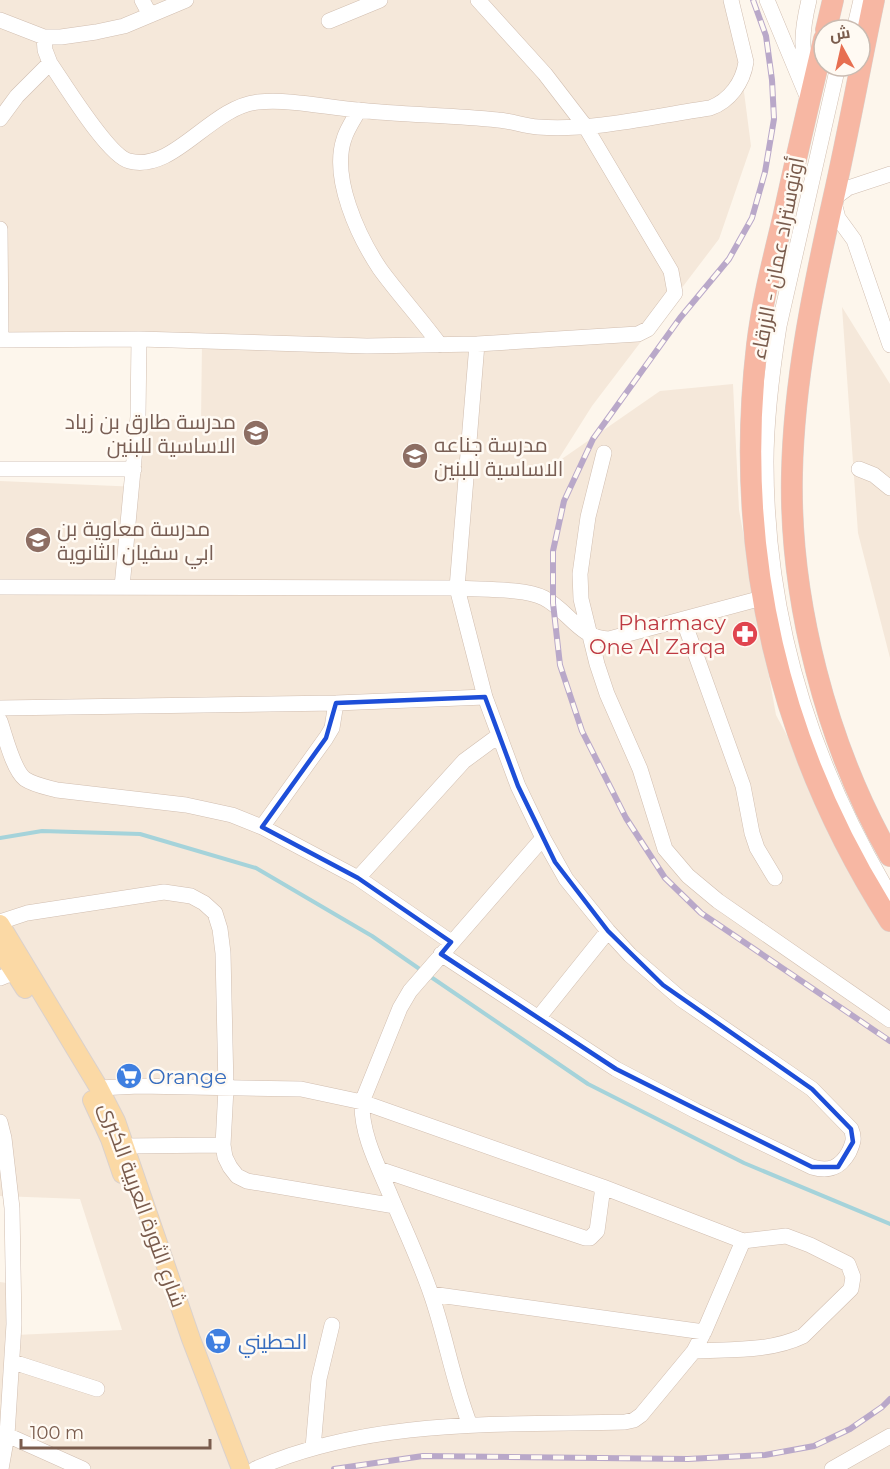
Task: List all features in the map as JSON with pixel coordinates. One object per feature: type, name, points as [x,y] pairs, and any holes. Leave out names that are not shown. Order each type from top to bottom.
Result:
[{"type":"highway","points":[[829,18],[833,0]]},
{"type":"highway","name":"أوتوستراد عمان - الزرقاء","points":[[874,0],[808,314],[798,390],[792,474],[795,550],[806,625],[829,713],[854,783],[890,856]]},
{"type":"highway","name":"أوتوستراد عمان - الزرقاء","points":[[815,78],[767,287],[754,376],[751,423],[756,550],[762,598],[781,681],[815,778],[844,841],[890,921]]},
{"type":"main road","name":"شارع الثورة العربية الكبرى","points":[[0,923],[10,965],[99,1115],[229,1469]]},
{"type":"main road","name":"شارع الثورة العربية الكبرى","points":[[10,965],[99,1088],[116,1121],[191,1339],[241,1469]]},
{"type":"street","points":[[142,0],[150,15]]},
{"type":"street","points":[[0,20],[44,37],[96,32],[124,26],[186,0]]},
{"type":"street","points":[[329,21],[380,0]]},
{"type":"street","points":[[0,229],[1,340],[139,339],[367,346],[477,344],[642,333],[648,329],[675,293],[671,271],[585,126],[539,68],[478,0]]},
{"type":"street","points":[[44,37],[45,50],[50,63],[103,139],[127,161],[148,163],[167,156],[221,115],[240,106],[257,102],[285,102],[500,120],[537,127],[585,126],[710,108],[720,104],[737,86],[746,62],[731,0]]},
{"type":"street","points":[[767,0],[811,94]]},
{"type":"street","points":[[809,0],[802,48],[811,94]]},
{"type":"street","points":[[850,18],[854,0]]},
{"type":"street","points":[[857,18],[861,0]]},
{"type":"street","points":[[0,119],[17,96],[50,63]]},
{"type":"street","points":[[835,78],[779,326],[767,428],[768,508],[772,553],[786,640],[808,722],[844,810],[890,895]]},
{"type":"street","points":[[843,78],[785,327],[774,418],[774,488],[784,588],[795,647],[811,706],[837,778],[890,881]]},
{"type":"street","points":[[359,110],[344,138],[342,186],[356,221],[379,266],[440,345]]},
{"type":"street","points":[[889,341],[884,306],[854,240],[838,218],[833,199],[848,188],[890,174]]},
{"type":"street","points":[[122,587],[138,417],[139,339]]},
{"type":"street","points":[[441,954],[616,1069],[812,1167],[830,1169],[838,1167],[844,1161],[854,1136],[851,1129],[830,1106],[812,1089],[663,985],[608,931],[566,879],[518,786],[485,697],[458,588],[477,344]]},
{"type":"street","points":[[604,453],[588,517],[580,574],[581,599],[607,694],[640,769],[661,838],[672,858],[688,876],[718,901],[890,1020]]},
{"type":"street","points":[[0,469],[134,469]]},
{"type":"street","points":[[859,469],[874,475],[890,488]]},
{"type":"street","points":[[0,587],[458,588],[530,593],[553,603],[589,634],[603,639],[762,598]]},
{"type":"street","points":[[683,619],[743,786],[757,848],[775,878]]},
{"type":"street","points":[[0,708],[336,703],[485,697]]},
{"type":"street","points":[[262,827],[332,728],[336,703]]},
{"type":"street","points":[[0,721],[17,768],[23,778],[57,790],[186,805],[232,815],[262,827],[358,878],[451,942]]},
{"type":"street","points":[[358,878],[465,761],[498,736]]},
{"type":"street","points":[[470,1425],[460,1399],[431,1294],[364,1127],[362,1101],[400,1008],[410,991],[429,966],[543,838]]},
{"type":"street","points":[[0,923],[27,913],[164,892],[191,896],[204,903],[215,913],[223,953],[226,1088],[223,1145],[225,1158],[230,1167],[237,1176],[247,1181],[395,1206]]},
{"type":"street","points":[[539,1017],[608,931]]},
{"type":"street","points":[[99,1088],[139,1086],[301,1089],[362,1101],[603,1187],[743,1240],[786,1236],[848,1264],[853,1277],[850,1289],[803,1336],[771,1346],[694,1351]]},
{"type":"street","points":[[0,1122],[6,1208],[8,1371],[7,1436],[1,1466]]},
{"type":"street","points":[[126,1146],[223,1145]]},
{"type":"street","points":[[379,1169],[585,1238],[590,1238],[597,1231],[603,1187]]},
{"type":"street","points":[[255,1469],[274,1460],[352,1439],[470,1425],[634,1420],[655,1400],[694,1351],[743,1240]]},
{"type":"street","points":[[431,1294],[704,1332]]},
{"type":"street","points":[[313,1448],[320,1379],[332,1325]]},
{"type":"street","points":[[8,1371],[97,1389]]},
{"type":"street","points":[[7,1436],[83,1469]]},
{"type":"street","points":[[841,1467],[890,1436]]},
{"type":"highlighted area","points":[[485,697],[518,786],[555,862],[608,931],[663,985],[812,1089],[851,1129],[853,1142],[838,1167],[812,1167],[616,1069],[441,954],[451,942],[358,878],[262,827],[326,738],[336,703]]},
{"type":"shaded area","points":[[0,0],[724,0],[740,61],[751,146],[719,239],[592,406],[556,463],[660,391],[733,384],[739,510],[776,715],[877,904],[890,924],[890,1469],[0,1469],[0,1282],[7,1283],[16,1335],[122,1330],[80,1199],[0,1196],[0,481],[139,487],[147,418],[201,422],[202,343],[0,347]]},
{"type":"shaded area","points":[[842,307],[890,384],[890,658],[858,533]]},
{"type":"waterway","points":[[0,838],[42,831],[140,834],[256,868],[372,936],[421,970]]},
{"type":"waterway","points":[[428,975],[588,1084],[744,1163],[890,1224]]},
{"type":"railway","points":[[753,0],[766,36],[774,119],[765,172],[752,218],[729,259],[680,318],[593,439],[564,501],[553,551],[553,603],[560,665],[582,731],[626,818],[665,878],[701,913],[890,1041]]},
{"type":"railway","points":[[334,1469],[423,1456],[688,1459],[765,1455],[814,1446],[850,1429],[890,1399]]},
{"type":"place","name":"مدرسة طارق بن زياد الاساسية للبنين","points":[[256,433]]},
{"type":"place","name":"مدرسة جناعه الاساسية للبنين","points":[[415,456]]},
{"type":"place","name":"مدرسة معاوية بن ابي سفيان الثانوية","points":[[38,540]]},
{"type":"place","name":"Pharmacy One Al Zarqa","points":[[745,634]]},
{"type":"place","name":"Orange","points":[[129,1076]]},
{"type":"place","name":"الحطيني","points":[[218,1341]]}]
